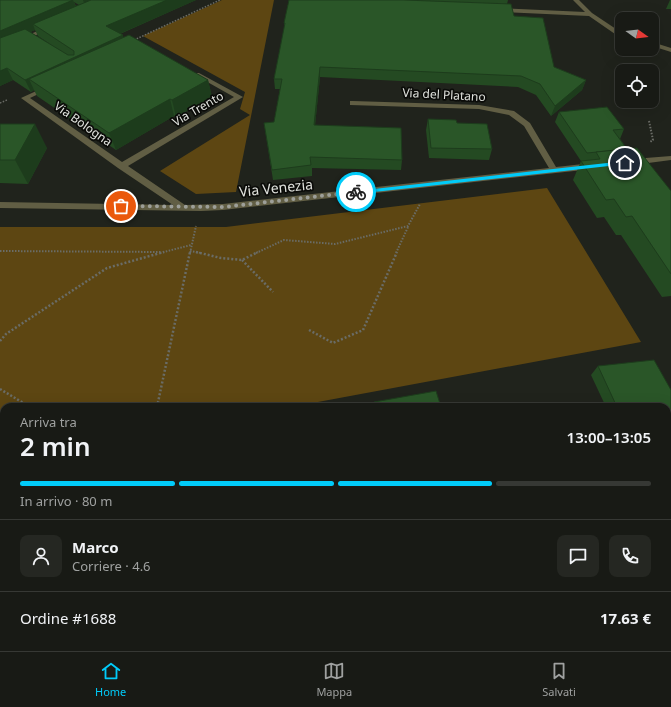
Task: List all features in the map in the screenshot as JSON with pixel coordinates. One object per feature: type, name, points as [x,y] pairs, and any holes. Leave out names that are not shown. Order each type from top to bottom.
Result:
[{"type":"street","points":[[576,0],[590,14],[615,32]]},
{"type":"street","points":[[489,10],[590,14]]},
{"type":"street","points":[[0,49],[57,24]]},
{"type":"street","points":[[30,36],[37,40]]},
{"type":"street","points":[[659,46],[671,50]]},
{"type":"street","name":"Via Trento","points":[[121,166],[239,97],[191,71]]},
{"type":"street","name":"Via Bologna","points":[[51,86],[24,98],[182,207]]},
{"type":"street","name":"Via del Platano","points":[[353,103],[480,106],[512,113],[527,125],[554,170]]},
{"type":"street","points":[[623,163],[671,158]]},
{"type":"street","points":[[554,170],[600,165]]},
{"type":"street","name":"Via Venezia","points":[[0,205],[201,208],[224,207],[554,170]]},
{"type":"path","points":[[138,42],[134,40],[220,0]]},
{"type":"path","points":[[649,121],[653,140]]},
{"type":"path","points":[[309,330],[333,343],[362,330],[408,226],[430,184]]},
{"type":"path","points":[[158,403],[191,245],[201,208]]},
{"type":"path","points":[[190,251],[221,258],[242,260],[284,240],[335,244],[408,226]]},
{"type":"path","points":[[0,341],[6,334],[107,268],[191,245]]},
{"type":"path","points":[[0,251],[167,252]]},
{"type":"path","points":[[242,260],[273,292]]},
{"type":"path","points":[[0,389],[23,403]]},
{"type":"shaded area","points":[[222,0],[274,0],[236,192],[196,194],[160,171],[250,115],[240,109],[245,92],[143,36]]},
{"type":"shaded area","points":[[547,188],[641,342],[313,403],[0,403],[0,227],[226,227]]},
{"type":"building","points":[[0,0],[73,0],[0,31]]},
{"type":"building","points":[[91,0],[167,0],[106,26],[123,35],[25,80],[7,68],[0,71],[0,38],[25,29],[68,55],[74,55],[74,51],[33,24]]},
{"type":"building","points":[[289,0],[404,0],[511,4],[514,16],[543,18],[554,67],[586,80],[555,106],[540,84],[521,76],[320,67],[314,125],[401,128],[402,160],[310,157],[311,165],[272,170],[264,123],[274,122],[282,79],[274,79]]},
{"type":"building","points":[[129,35],[208,80],[109,133],[29,79]]},
{"type":"building","points":[[607,107],[624,129],[613,130],[627,149],[587,153],[559,112]]},
{"type":"building","points":[[428,119],[456,120],[457,123],[487,124],[492,149],[431,148]]},
{"type":"building","points":[[0,124],[35,124],[15,160],[0,160]]},
{"type":"building","points":[[637,148],[671,191],[671,274],[632,216],[626,217],[614,199],[606,200],[581,161],[600,159],[596,152]]},
{"type":"building","points":[[654,360],[671,390],[671,403],[615,403],[598,366]]},
{"type":"building","points":[[436,391],[440,403],[374,403]]},
{"type":"way so far","points":[[121,206],[201,208],[224,207],[356,192]]},
{"type":"route","points":[[356,192],[625,163]]}]
